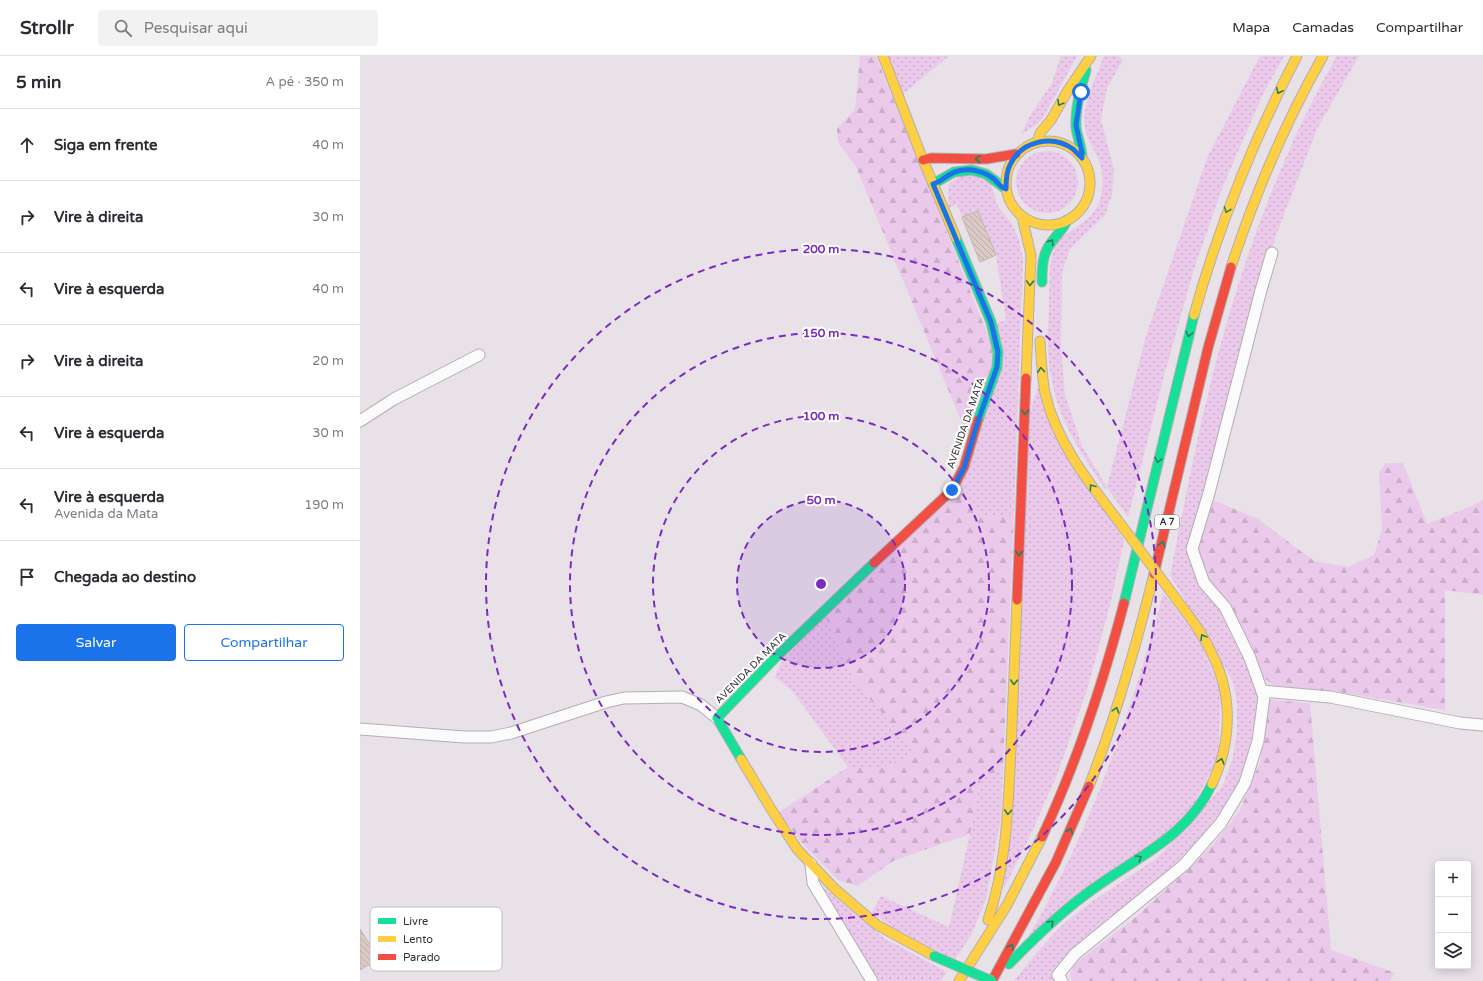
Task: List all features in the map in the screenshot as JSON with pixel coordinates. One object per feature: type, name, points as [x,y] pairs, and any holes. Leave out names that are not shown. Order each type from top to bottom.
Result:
[{"type":"main road","name":"AVENIDA DA MATA","points":[[717,718],[744,688],[792,641],[952,490],[964,468],[978,421],[997,367],[998,352],[991,322],[923,160],[883,56]]},
{"type":"main road","name":"A 7","points":[[958,981],[972,961],[1020,881],[1055,808],[1081,744],[1102,682],[1121,613],[1190,327],[1208,265],[1243,170],[1271,107],[1297,56]]},
{"type":"main road","name":"A 7","points":[[993,981],[1026,920],[1063,846],[1103,752],[1142,623],[1208,349],[1238,248],[1279,142],[1298,102],[1323,56]]},
{"type":"main road","points":[[1016,154],[1006,176],[1006,189],[1011,204],[1022,217],[1044,225],[1056,224],[1067,220],[1084,204],[1088,193],[1090,180],[1082,158],[1081,146],[1077,133],[1076,118],[1090,58]]},
{"type":"main road","points":[[1037,142],[1040,132],[1051,120],[1068,90],[1090,58]]},
{"type":"main road","points":[[923,160],[931,158],[952,160],[986,159],[1016,154],[1037,142],[1050,141],[1062,143],[1073,149],[1082,158]]},
{"type":"main road","points":[[933,184],[957,171],[973,170],[988,176],[1006,189]]},
{"type":"main road","points":[[972,961],[994,903],[1004,860],[1008,818],[1030,255],[1022,217]]},
{"type":"main road","points":[[1041,292],[1044,256],[1048,246],[1064,227],[1067,220]]},
{"type":"main road","points":[[717,718],[775,816],[797,849],[835,889],[877,925],[934,956],[993,981],[1065,910],[1102,882],[1162,843],[1183,826],[1198,809],[1214,780],[1222,761],[1227,735],[1228,714],[1224,686],[1220,672],[1203,637],[1076,464],[1063,442],[1046,398],[1042,372],[1040,330]]},
{"type":"street","points":[[1062,981],[1058,975],[1075,954],[1184,865],[1221,823],[1245,783],[1258,741],[1264,697],[1262,691],[1250,658],[1225,607],[1204,583],[1192,549],[1209,493],[1261,290],[1272,253]]},
{"type":"street","points":[[360,421],[394,399],[479,355]]},
{"type":"street","points":[[1262,691],[1330,697],[1483,725]]},
{"type":"street","points":[[360,729],[464,738],[490,737],[512,733],[606,702],[624,698],[682,697],[702,704],[717,718]]},
{"type":"street","points":[[811,864],[813,883],[872,981]]},
{"type":"green space","points":[[860,56],[876,56],[993,350],[991,369],[967,435],[856,167],[838,142],[837,129],[855,109]]},
{"type":"green space","points":[[888,56],[949,56],[903,94]]},
{"type":"green space","points":[[1061,56],[1077,56],[1042,120],[1021,134],[1030,116],[1052,83]]},
{"type":"green space","points":[[1104,56],[1118,56],[1123,60],[1107,88],[1101,120],[1114,170],[1112,195],[1105,215],[1070,249],[1062,272],[1061,347],[1065,395],[1082,446],[1107,487],[1146,336],[1207,158],[1260,56],[1284,56],[1263,94],[1223,186],[1194,269],[1164,376],[1128,517],[1107,488],[1105,489],[1074,441],[1066,425],[1054,391],[1050,373],[1048,352],[1050,273],[1053,252],[1059,241],[1065,235],[1091,215],[1100,200],[1101,195],[1102,170],[1089,141],[1084,119],[1087,101]]},
{"type":"green space","points":[[1337,56],[1359,56],[1318,127],[1278,230],[1255,300],[1190,553],[1192,568],[1199,581],[1223,611],[1256,684],[1258,710],[1253,744],[1241,782],[1218,821],[1181,863],[1065,958],[1054,972],[1056,981],[1014,981],[1062,925],[1090,903],[1157,858],[1222,787],[1232,761],[1237,731],[1237,703],[1233,682],[1170,575],[1194,455],[1215,365],[1245,264],[1271,192],[1286,157]]},
{"type":"green space","points":[[1041,151],[1053,151],[1069,160],[1076,170],[1078,182],[1076,194],[1069,204],[1053,213],[1041,213],[1030,208],[1021,199],[1016,188],[1016,176],[1021,165],[1030,156]]},
{"type":"green space","points":[[966,173],[990,182],[998,206],[1012,224],[1019,239],[1023,259],[1014,514],[983,518],[961,487],[997,323],[1006,320],[996,255],[978,211],[962,217],[957,204],[949,208],[948,184]]},
{"type":"green space","points":[[1039,384],[1124,541],[1111,601],[1088,687],[1057,775],[1030,836],[1004,888],[1030,411]]},
{"type":"green space","points":[[1386,463],[1403,463],[1427,524],[1483,500],[1483,595],[1445,590],[1445,710],[1333,691],[1274,686],[1263,677],[1230,604],[1210,581],[1198,551],[1213,500],[1258,519],[1314,561],[1348,567],[1374,555],[1382,529],[1379,472]]},
{"type":"green space","points":[[961,487],[983,518],[1014,514],[1003,770],[981,777],[970,834],[893,861],[858,886],[838,880],[800,841],[779,812],[848,767],[882,768],[918,752],[855,683],[825,615]]},
{"type":"green space","points":[[1163,593],[1198,636],[1221,692],[1218,758],[1188,815],[1026,941],[1070,858],[1106,772],[1137,684]]},
{"type":"green space","points":[[825,615],[855,683],[918,752],[882,768],[848,767],[793,692],[775,677],[781,663]]},
{"type":"green space","points":[[1270,700],[1310,703],[1331,950],[1395,973],[1390,981],[1072,981],[1070,976],[1073,965],[1137,916],[1210,848],[1239,812],[1260,762]]},
{"type":"green space","points":[[1003,770],[1001,817],[986,899],[972,933],[955,960],[891,927],[872,912],[881,896],[949,927],[981,777]]},
{"type":"green space","points":[[824,888],[884,938],[947,972],[941,981],[877,981],[822,890]]},
{"type":"building","points":[[978,211],[996,255],[980,262],[962,217]]},
{"type":"building","points":[[360,929],[370,945],[370,964],[360,970]]},
{"type":"traffic: fast","points":[[1082,158],[1076,127],[1076,113],[1086,70]]},
{"type":"traffic: fast","points":[[933,184],[954,172],[972,170],[986,174],[1006,189]]},
{"type":"traffic: fast","points":[[1042,282],[1042,267],[1048,247],[1067,220]]},
{"type":"traffic: fast","points":[[956,238],[991,322],[998,352],[997,367],[978,420]]},
{"type":"traffic: fast","points":[[1124,603],[1194,315]]},
{"type":"traffic: fast","points":[[741,759],[717,718],[774,659],[874,563]]},
{"type":"traffic: fast","points":[[1009,964],[1070,906],[1175,832],[1202,802],[1212,784]]},
{"type":"traffic: fast","points":[[934,956],[992,981]]},
{"type":"traffic: slow","points":[[883,56],[923,160],[956,238]]},
{"type":"traffic: slow","points":[[1037,142],[1040,133],[1051,120],[1068,90],[1091,56]]},
{"type":"traffic: slow","points":[[1194,315],[1226,215],[1266,119],[1297,56]]},
{"type":"traffic: slow","points":[[1231,267],[1250,213],[1272,159],[1296,107],[1323,56]]},
{"type":"traffic: slow","points":[[1048,141],[1064,144],[1078,153],[1087,167],[1090,183],[1087,199],[1078,213],[1064,222],[1048,225],[1032,222],[1018,213],[1009,199],[1006,183],[1009,167],[1018,153],[1032,144],[1048,141]]},
{"type":"traffic: slow","points":[[1022,217],[1031,255],[1026,378]]},
{"type":"traffic: slow","points":[[1040,341],[1042,374],[1050,411],[1065,444],[1074,459],[1116,518]]},
{"type":"traffic: slow","points":[[1116,518],[1177,600]]},
{"type":"traffic: slow","points":[[1089,786],[1125,681],[1154,574]]},
{"type":"traffic: slow","points":[[988,920],[999,878],[1006,835],[1017,600]]},
{"type":"traffic: slow","points":[[1177,600],[1205,640],[1219,670],[1224,686],[1227,702],[1226,735],[1219,768],[1212,784]]},
{"type":"traffic: slow","points":[[741,759],[797,849],[835,889],[877,925],[934,956]]},
{"type":"traffic: slow","points":[[959,981],[1007,905],[1042,837]]},
{"type":"traffic: jam","points":[[923,160],[931,158],[986,159],[1016,154]]},
{"type":"traffic: jam","points":[[1154,574],[1208,348],[1231,267]]},
{"type":"traffic: jam","points":[[1017,600],[1026,378]]},
{"type":"traffic: jam","points":[[874,563],[952,490],[964,467],[978,420]]},
{"type":"traffic: jam","points":[[1042,837],[1078,751],[1098,692],[1124,603]]},
{"type":"traffic: jam","points":[[992,981],[1056,862],[1089,786]]},
{"type":"route","points":[[952,490],[964,468],[978,421],[997,367],[998,352],[991,322],[933,184],[957,171],[973,170],[988,176],[1006,189],[1006,176],[1016,154],[1037,142],[1050,141],[1062,143],[1073,149],[1082,158],[1076,125],[1081,92]]}]
